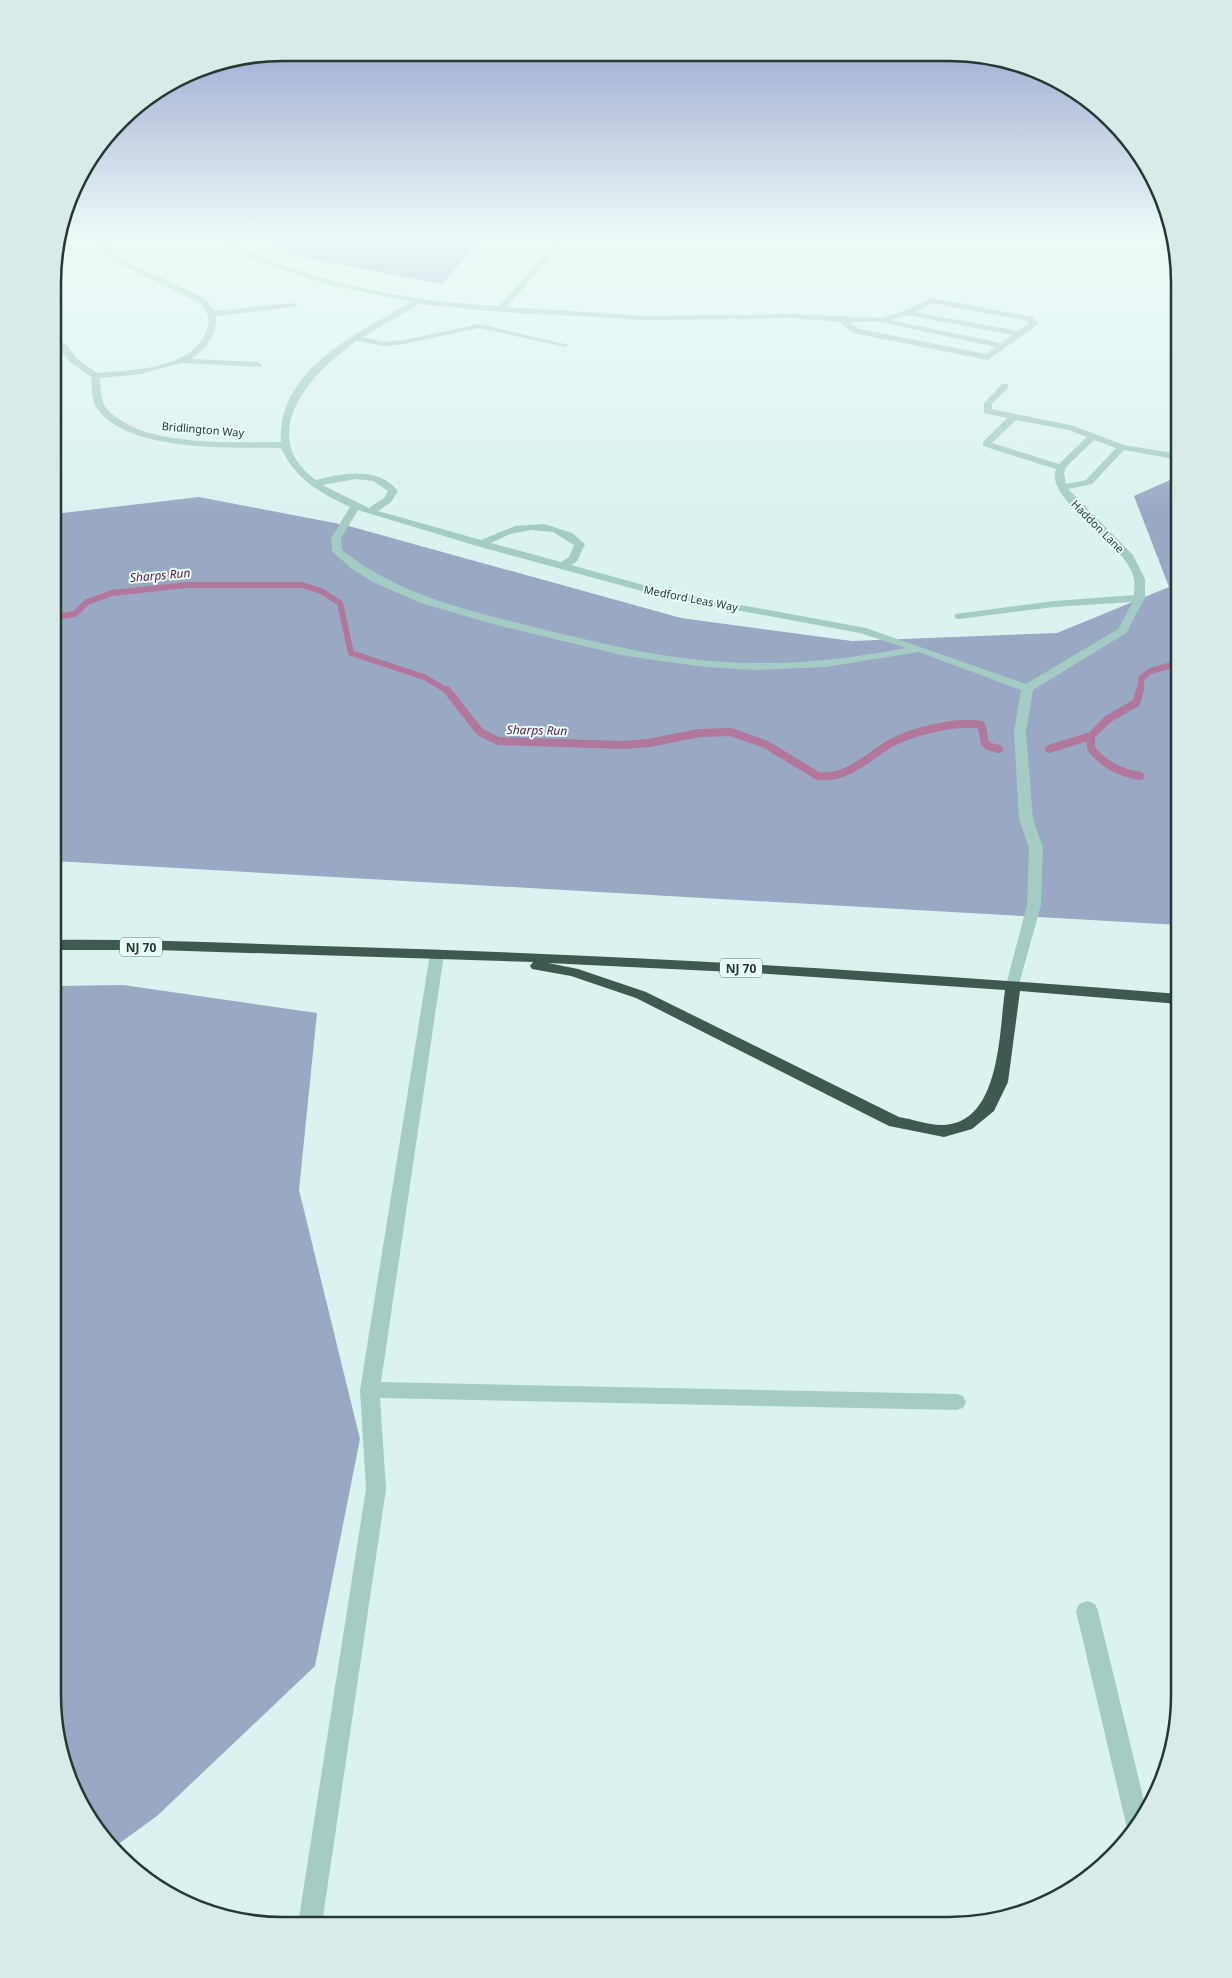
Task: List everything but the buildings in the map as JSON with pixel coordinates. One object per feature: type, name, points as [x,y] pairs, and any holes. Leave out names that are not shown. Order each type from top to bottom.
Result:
[{"type":"highway","name":"NJ 70","points":[[61,945],[437,954],[672,963],[1013,985],[1171,999]]},
{"type":"highway","points":[[469,955],[573,972],[641,995],[895,1122],[944,1131],[966,1125],[986,1111],[1000,1082],[1013,985]]},
{"type":"street","points":[[61,345],[73,360],[95,376],[132,372],[180,360],[194,354],[205,343],[210,331]]},
{"type":"street","points":[[285,445],[286,422],[303,385],[316,369],[370,331]]},
{"type":"street","points":[[358,339],[384,344],[404,342],[454,331]]},
{"type":"street","points":[[504,331],[565,344]]},
{"type":"street","points":[[858,331],[980,356],[991,356],[1022,331]]},
{"type":"street","points":[[934,331],[1004,346]]},
{"type":"street","points":[[1005,331],[1019,334]]},
{"type":"street","points":[[180,360],[258,365]]},
{"type":"street","name":"Bridlington Way","points":[[95,376],[97,396],[102,409],[119,423],[134,430],[161,438],[192,442],[285,445]]},
{"type":"street","points":[[1005,386],[988,403],[987,412],[1071,428],[1122,447],[1171,454]]},
{"type":"street","points":[[1013,417],[986,444],[1062,468],[1092,436]]},
{"type":"street","name":"Medford Leas Way","points":[[285,445],[291,461],[314,484],[328,494],[371,511],[481,544],[664,594],[862,630],[921,649],[1027,688]]},
{"type":"street","points":[[1061,488],[1089,482],[1122,447]]},
{"type":"street","name":"Haddon Lane","points":[[1027,688],[1122,631],[1134,618],[1140,605],[1139,578],[1134,564],[1114,540],[1061,488],[1059,472],[1062,468]]},
{"type":"street","points":[[314,484],[337,478],[368,477],[386,482],[393,490],[388,500],[371,511]]},
{"type":"street","points":[[356,506],[336,538],[337,551],[351,565],[385,584],[442,606],[588,645],[672,659],[732,666],[789,666],[865,659],[921,649]]},
{"type":"street","points":[[481,544],[501,532],[531,526],[549,527],[568,534],[580,544],[573,559],[561,566]]},
{"type":"street","points":[[959,616],[1054,604],[1140,598]]},
{"type":"street","points":[[1013,985],[1034,905],[1036,848],[1026,819],[1020,732],[1027,688]]},
{"type":"street","points":[[311,1917],[376,1489],[370,1390],[437,954]]},
{"type":"street","points":[[370,1390],[956,1402]]},
{"type":"street","points":[[1087,1611],[1136,1814]]},
{"type":"shaded area","points":[[1171,480],[1171,925],[61,861],[61,513],[199,497],[345,525],[681,618],[852,641],[1057,633],[1169,587],[1134,496]]},
{"type":"shaded area","points":[[123,985],[317,1013],[299,1190],[360,1439],[315,1666],[157,1816],[119,1844],[91,1806],[78,1780],[63,1724],[61,1695],[61,986]]},
{"type":"waterway","name":"Sharps Run","points":[[61,616],[75,614],[87,602],[112,593],[186,585],[302,585],[321,591],[340,603],[351,653],[424,677],[448,691]]},
{"type":"waterway","name":"Sharps Run","points":[[1140,691],[1142,677],[1151,671],[1171,665]]},
{"type":"waterway","name":"Sharps Run","points":[[1091,736],[1108,719],[1136,703],[1140,690]]},
{"type":"waterway","name":"Sharps Run","points":[[448,691],[480,732],[498,741],[623,745],[649,743],[699,733],[731,732],[765,744],[818,776],[828,776],[848,771],[900,739],[922,731],[960,724],[981,725],[985,744],[999,749]]},
{"type":"waterway","name":"Sharps Run","points":[[1049,749],[1091,736]]},
{"type":"waterway","points":[[1091,736],[1091,748],[1101,759],[1119,770],[1140,776]]}]
